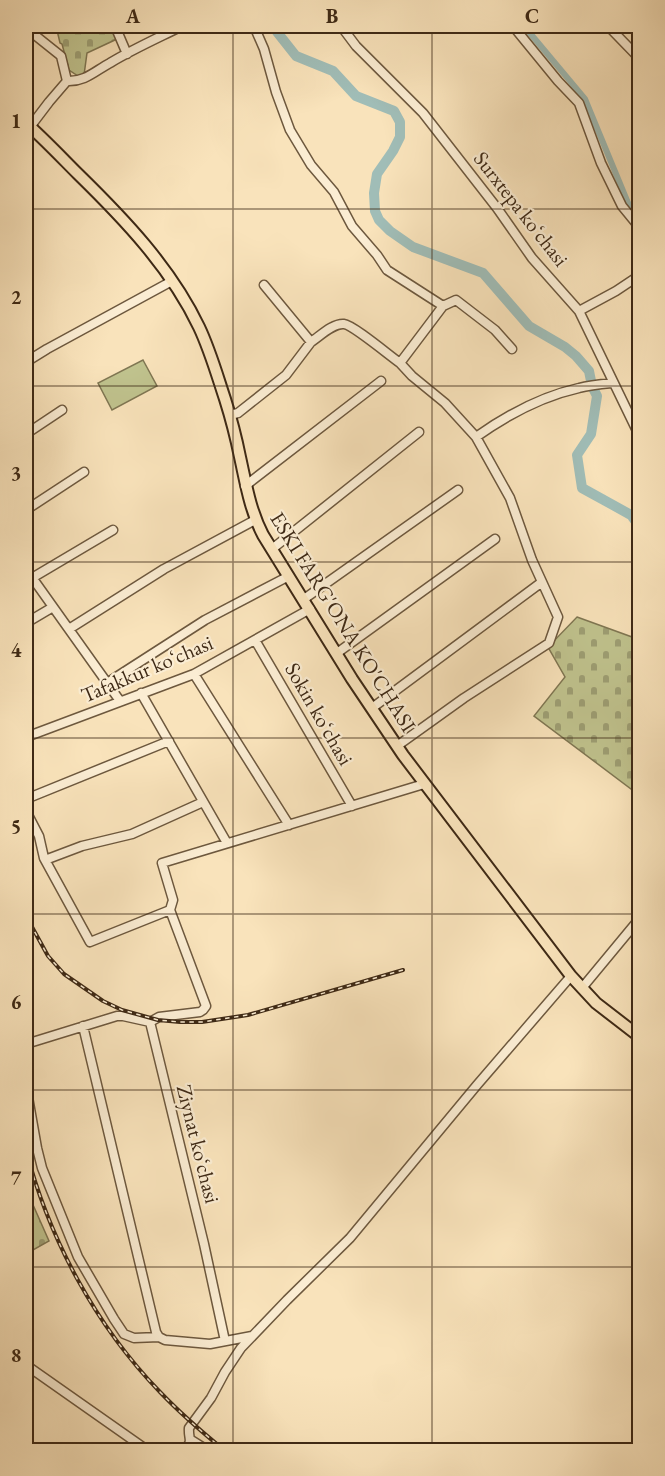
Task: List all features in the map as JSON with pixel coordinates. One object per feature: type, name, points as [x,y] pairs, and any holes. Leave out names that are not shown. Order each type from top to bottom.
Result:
[{"type":"main road","name":"ESKI FARG'ONA KO'CHASI","points":[[28,125],[128,225],[172,281],[191,312],[207,345],[230,415],[241,457],[245,486],[255,520],[337,654],[397,746],[571,976],[596,1003],[635,1033]]},
{"type":"street","points":[[115,26],[127,54]]},
{"type":"street","points":[[67,81],[76,82],[92,75],[110,63],[182,26]]},
{"type":"street","points":[[255,26],[290,130],[311,165],[334,192],[352,226],[387,270],[444,306]]},
{"type":"street","name":"Surxtepa koʻchasi","points":[[341,26],[356,46],[423,113],[497,208],[532,258],[579,311],[639,437]]},
{"type":"street","points":[[513,26],[579,103],[601,163],[622,206],[639,228]]},
{"type":"street","points":[[608,26],[639,59]]},
{"type":"street","points":[[26,28],[61,56],[67,81]]},
{"type":"street","points":[[28,125],[67,81]]},
{"type":"street","points":[[579,311],[616,291],[639,275]]},
{"type":"street","points":[[26,363],[47,349],[172,281]]},
{"type":"street","points":[[264,285],[311,342]]},
{"type":"street","points":[[400,363],[444,306],[456,300],[495,330],[512,349]]},
{"type":"street","points":[[230,415],[238,413],[286,375],[311,342],[333,327],[344,324],[354,328],[400,363],[445,403],[476,437],[510,498],[532,560],[558,617],[549,643],[464,698],[397,746]]},
{"type":"street","points":[[245,486],[381,381]]},
{"type":"street","points":[[476,437],[497,422],[525,408],[565,392],[613,382]]},
{"type":"street","points":[[26,434],[62,410]]},
{"type":"street","points":[[272,549],[419,432]]},
{"type":"street","points":[[26,510],[84,472]]},
{"type":"street","name":"Tafakkur koʻchasi","points":[[26,738],[194,674],[255,640],[307,604],[458,490]]},
{"type":"street","points":[[69,629],[164,569],[255,520]]},
{"type":"street","points":[[32,578],[113,530]]},
{"type":"street","points":[[337,654],[495,539]]},
{"type":"street","points":[[26,569],[120,701]]},
{"type":"street","points":[[107,683],[205,620],[289,576]]},
{"type":"street","points":[[372,708],[542,582]]},
{"type":"street","points":[[26,624],[53,608]]},
{"type":"street","name":"Sokin koʻchasi","points":[[255,640],[352,806]]},
{"type":"street","points":[[194,674],[289,825]]},
{"type":"street","points":[[141,693],[227,843]]},
{"type":"street","points":[[26,800],[169,741]]},
{"type":"street","points":[[26,1044],[121,1016],[150,1022],[159,1017],[203,1010],[206,1006],[170,910],[173,900],[162,863],[424,784]]},
{"type":"street","points":[[45,860],[82,846],[132,834],[203,802]]},
{"type":"street","points":[[26,811],[39,836],[45,860],[90,942],[170,910]]},
{"type":"street","points":[[582,988],[639,918]]},
{"type":"street","points":[[207,1450],[191,1440],[189,1428],[211,1398],[225,1372],[253,1336],[350,1238],[571,976]]},
{"type":"street","points":[[635,1033],[639,1020]]},
{"type":"street","name":"Ziynat koʻchasi","points":[[150,1022],[225,1341]]},
{"type":"street","points":[[83,1026],[159,1337]]},
{"type":"street","points":[[26,1086],[42,1168],[78,1257],[124,1334],[134,1338],[159,1337],[165,1340],[210,1344],[253,1336]]},
{"type":"street","points":[[26,1365],[147,1450]]},
{"type":"street","points":[[184,1450],[191,1440]]},
{"type":"green space","points":[[56,26],[112,26],[117,39],[87,53],[84,75],[78,76],[69,70]]},
{"type":"green space","points":[[143,360],[157,386],[112,410],[98,383]]},
{"type":"green space","points":[[577,617],[632,637],[640,643],[639,795],[534,716],[565,677],[548,647]]},
{"type":"green space","points":[[26,1189],[49,1241],[26,1254]]},
{"type":"waterway","points":[[275,26],[277,32],[296,56],[333,71],[356,96],[394,111],[400,122],[400,137],[377,174],[374,193],[375,211],[379,220],[413,247],[483,273],[529,326],[565,347],[589,371],[597,396],[591,434],[577,455],[582,488],[631,515],[640,527]]},
{"type":"waterway","points":[[524,26],[585,99],[628,203],[640,217]]},
{"type":"railway","points":[[26,916],[48,956],[64,974],[103,1001],[122,1010],[158,1020],[202,1022],[248,1015],[403,970]]},
{"type":"railway","points":[[26,1150],[48,1216],[62,1248],[78,1280],[115,1339],[160,1392],[224,1450]]}]
